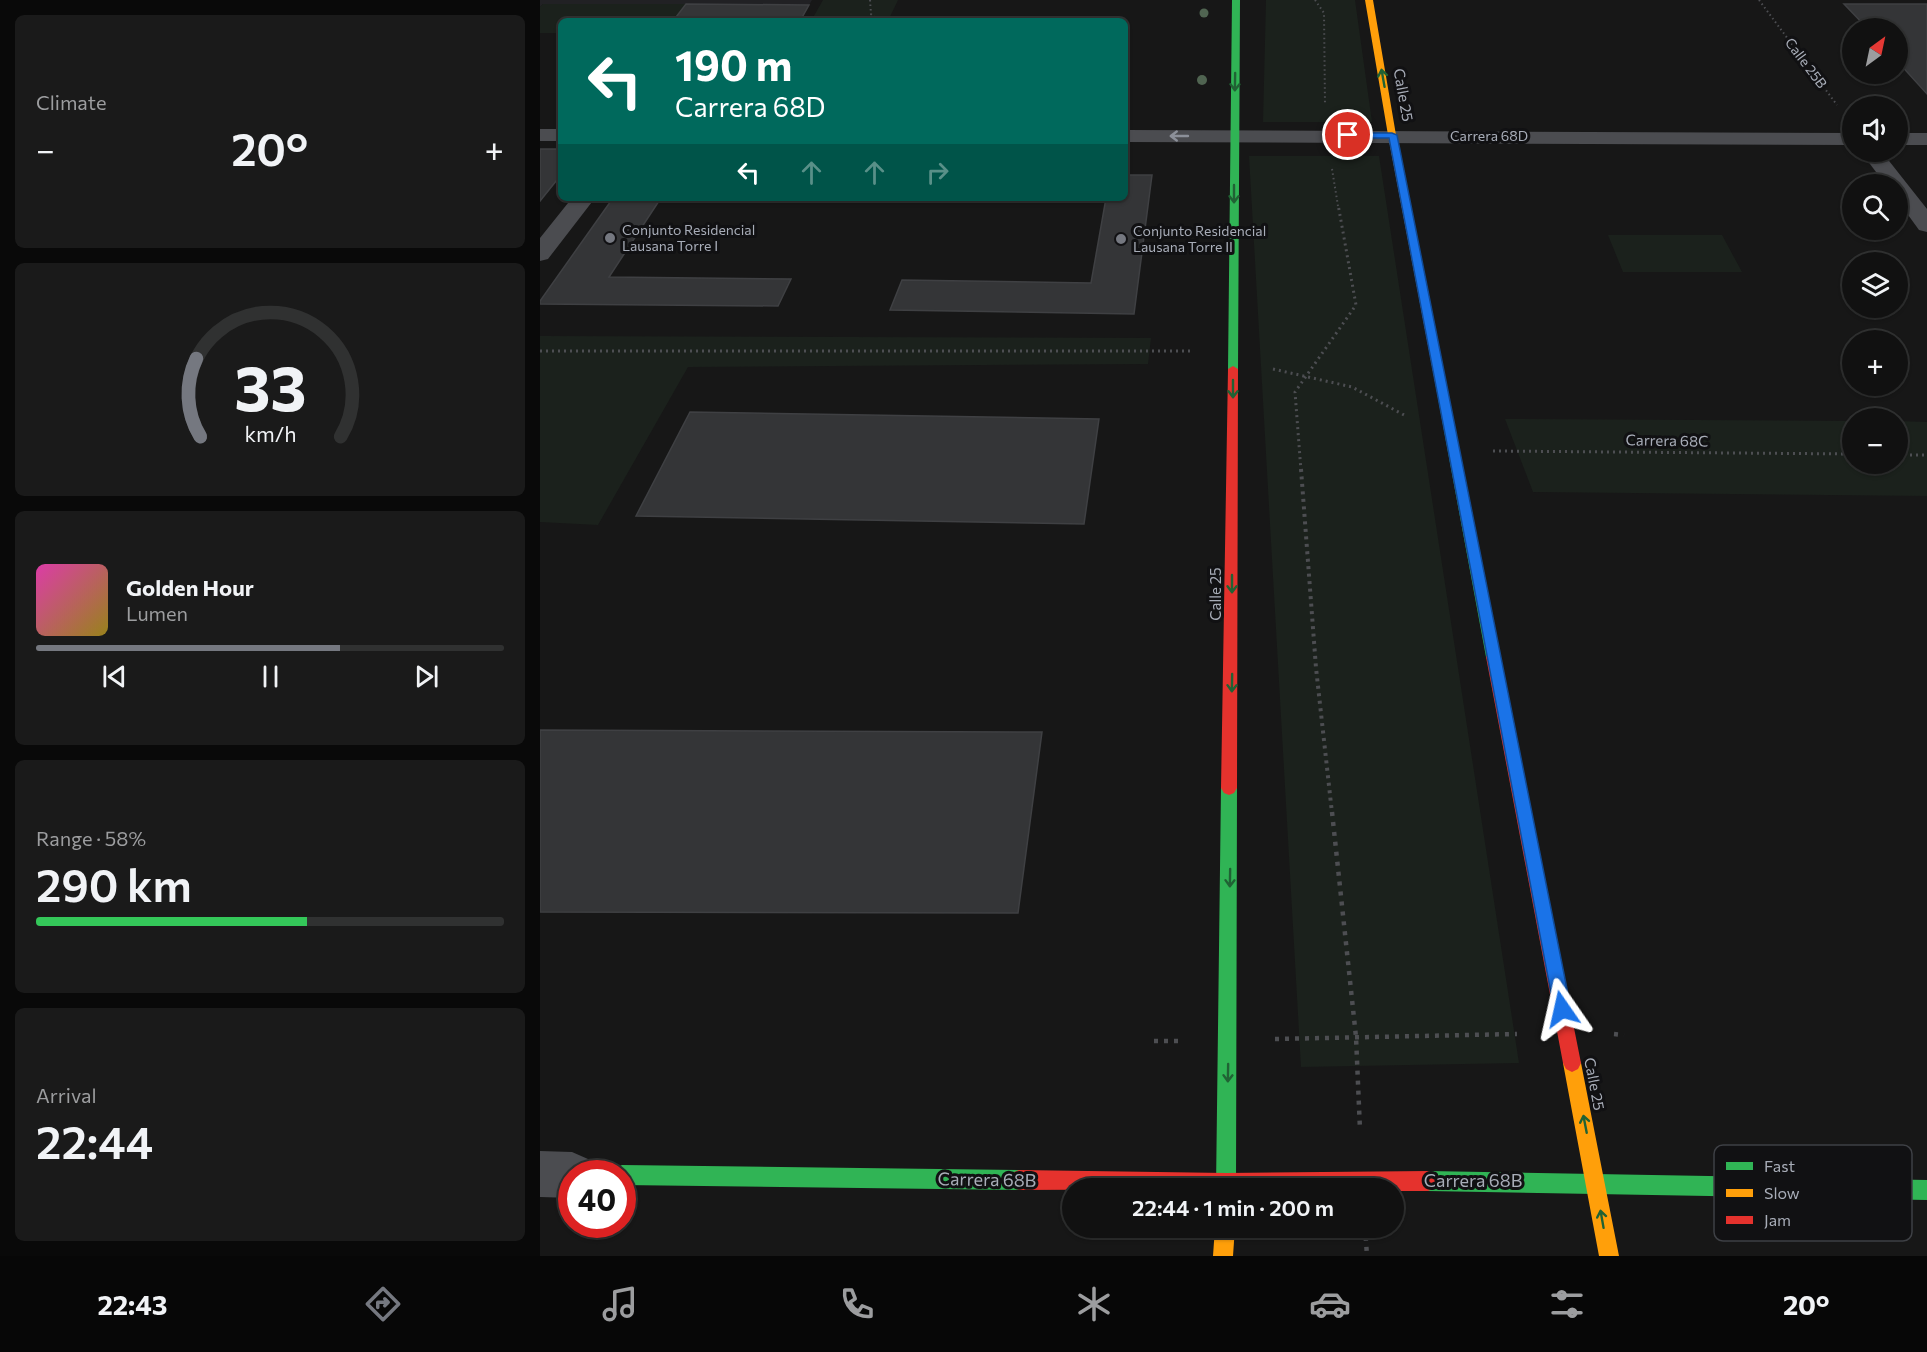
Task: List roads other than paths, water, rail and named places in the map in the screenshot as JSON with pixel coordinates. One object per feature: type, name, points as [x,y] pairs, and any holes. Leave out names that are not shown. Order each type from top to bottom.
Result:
[{"type":"street","name":"Calle 25","points":[[1226,1178],[1236,0]]},
{"type":"street","name":"Calle 25","points":[[1369,0],[1392,135],[1596,1182],[1608,1256]]},
{"type":"street","points":[[540,135],[558,135]]},
{"type":"street","name":"Carrera 68D","points":[[1128,136],[1392,135],[1842,139]]},
{"type":"street","points":[[1908,139],[1927,139]]},
{"type":"street","points":[[1879,162],[1888,174]]},
{"type":"street","points":[[1908,200],[1927,225]]},
{"type":"street","points":[[540,254],[582,201]]},
{"type":"street","points":[[540,1174],[558,1175]]},
{"type":"street","name":"Carrera 68B","points":[[636,1175],[1062,1183]]},
{"type":"street","name":"Carrera 68B","points":[[1404,1180],[1714,1185]]},
{"type":"street","name":"Carrera 68B","points":[[1912,1190],[1927,1190]]},
{"type":"street","points":[[1224,1256],[1225,1238]]},
{"type":"place","name":"Conjunto Residencial Lausana Torre I","points":[[610,238]]},
{"type":"place","name":"Conjunto Residencial Lausana Torre II","points":[[1121,239]]}]
